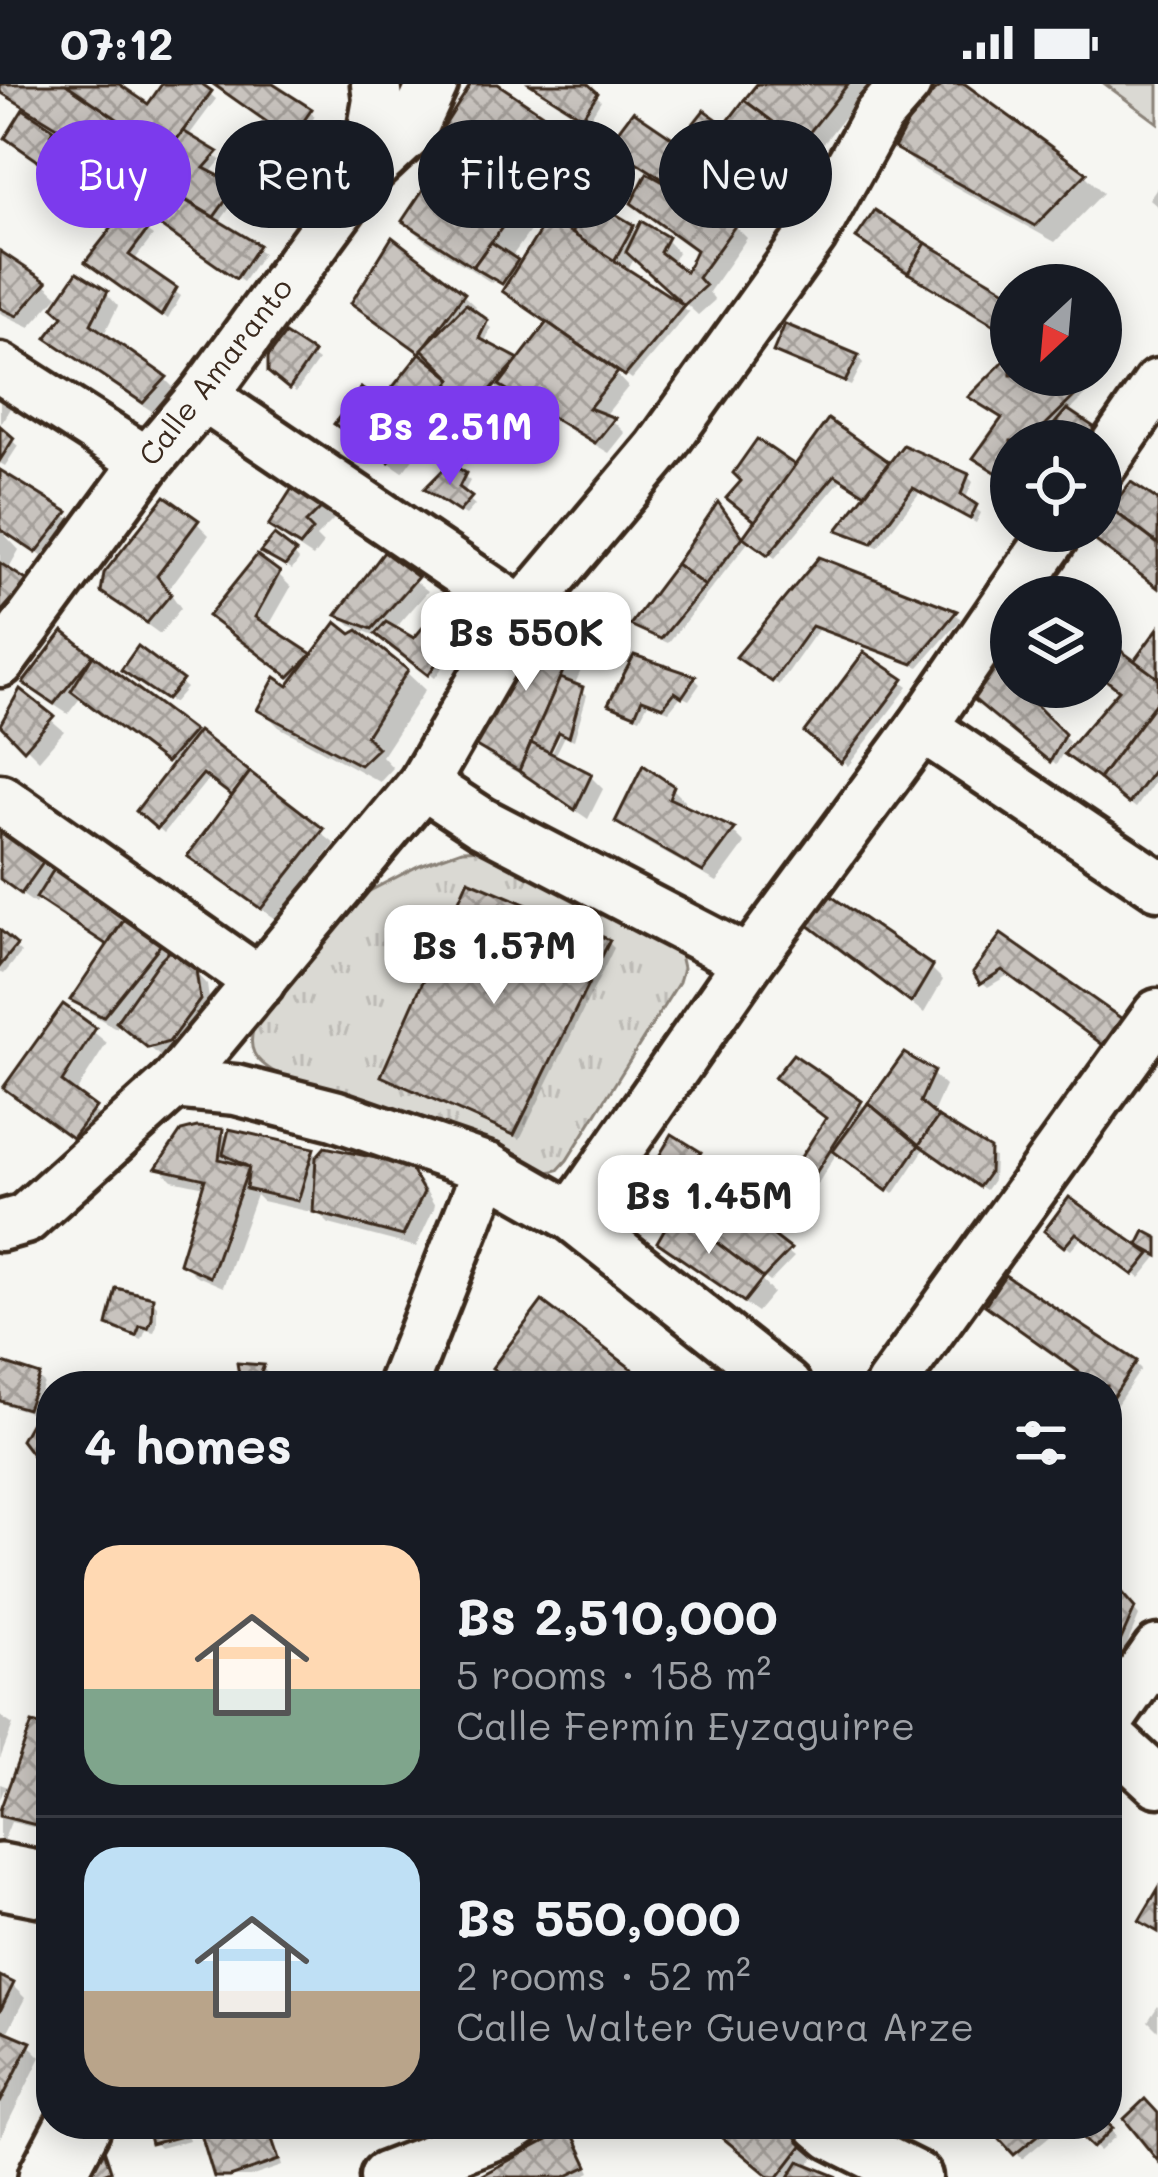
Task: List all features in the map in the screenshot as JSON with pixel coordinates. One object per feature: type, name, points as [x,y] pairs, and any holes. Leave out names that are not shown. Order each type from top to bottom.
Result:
[{"type":"street","points":[[374,120],[376,84]]},
{"type":"street","name":"Calle Amaranto","points":[[394,147],[411,131],[433,84]]},
{"type":"street","points":[[0,1226],[25,1220],[173,1084],[422,784],[522,612],[659,449],[812,235],[878,116],[906,84]]},
{"type":"street","name":"Calle Amaranto","points":[[0,662],[325,228]]},
{"type":"street","points":[[0,368],[147,462]]},
{"type":"street","points":[[1122,435],[1158,383]]},
{"type":"street","points":[[202,396],[522,612]]},
{"type":"street","points":[[572,1216],[990,628]]},
{"type":"street","points":[[922,727],[1158,885]]},
{"type":"street","points":[[422,784],[481,822],[749,961]]},
{"type":"street","points":[[0,799],[260,982]]},
{"type":"street","points":[[901,1371],[1158,1014]]},
{"type":"street","points":[[173,1084],[236,1090],[334,1115],[488,1168],[572,1216],[767,1371]]},
{"type":"street","points":[[408,1371],[488,1168]]},
{"type":"street","points":[[1122,1702],[1158,1650]]},
{"type":"street","points":[[1122,1749],[1158,1782]]},
{"type":"street","points":[[0,1876],[36,1883]]},
{"type":"street","points":[[51,2177],[71,2139]]},
{"type":"street","points":[[385,2177],[480,2139]]},
{"type":"street","points":[[841,2139],[917,2177]]},
{"type":"green space","points":[[1105,84],[1158,84],[1158,123]]},
{"type":"green space","points":[[491,849],[679,950],[683,968],[679,982],[567,1160],[558,1170],[544,1173],[406,1112],[281,1076],[258,1059],[252,1046],[257,1019],[362,895],[462,850]]},
{"type":"building","points":[[0,84],[66,84],[119,120],[46,120],[0,92]]},
{"type":"building","points":[[66,84],[119,84],[148,104],[162,84],[202,84],[212,91],[191,120],[119,120]]},
{"type":"building","points":[[213,84],[273,84],[312,109],[304,120],[264,120]]},
{"type":"building","points":[[471,84],[498,84],[551,120],[448,120]]},
{"type":"building","points":[[530,84],[588,84],[598,93],[582,117]]},
{"type":"building","points":[[757,84],[848,84],[819,120],[771,120],[744,100]]},
{"type":"building","points":[[944,84],[965,84],[1087,173],[1035,226],[894,148],[918,104]]},
{"type":"building","points":[[744,100],[771,120],[729,120]]},
{"type":"building","points":[[23,109],[40,120],[36,120],[36,159],[5,138]]},
{"type":"building","points":[[704,110],[718,120],[696,120]]},
{"type":"building","points":[[633,111],[659,129],[659,177],[635,161],[635,120],[626,120]]},
{"type":"building","points":[[191,136],[215,150],[204,168],[215,174],[214,217],[191,203]]},
{"type":"building","points":[[647,173],[659,180],[659,223],[635,206]]},
{"type":"building","points":[[418,197],[418,228],[502,228],[473,267],[402,221]]},
{"type":"building","points":[[191,204],[215,218],[215,228],[231,228],[259,245],[236,279],[163,228],[191,228]]},
{"type":"building","points":[[875,210],[926,243],[908,273],[856,238]]},
{"type":"building","points":[[641,221],[668,237],[660,252],[686,272],[696,250],[666,228],[733,228],[698,278],[705,286],[684,305],[626,252]]},
{"type":"building","points":[[112,228],[149,228],[129,255],[177,288],[161,316],[85,262]]},
{"type":"building","points":[[542,228],[564,228],[684,305],[625,376],[502,291]]},
{"type":"building","points":[[574,228],[632,228],[614,261],[571,233]]},
{"type":"building","points":[[392,237],[465,293],[420,353],[351,303]]},
{"type":"building","points":[[491,242],[518,260],[502,284],[473,267]]},
{"type":"building","points":[[926,243],[990,281],[990,322],[908,273]]},
{"type":"building","points":[[0,251],[47,282],[17,316],[0,308]]},
{"type":"building","points":[[77,272],[108,291],[91,324],[167,377],[143,403],[46,338],[63,316],[53,307]]},
{"type":"building","points":[[466,304],[488,320],[479,338],[519,359],[436,449],[410,434],[452,379],[422,349]]},
{"type":"building","points":[[547,322],[618,372],[589,408],[615,418],[595,443],[499,385]]},
{"type":"building","points":[[785,324],[859,355],[845,382],[773,352]]},
{"type":"building","points":[[285,334],[314,353],[289,389],[268,372],[268,357]]},
{"type":"building","points":[[420,353],[452,379],[389,462],[334,424],[361,388],[380,403]]},
{"type":"building","points":[[990,375],[990,396],[1075,396],[1050,420],[1001,420],[968,397]]},
{"type":"building","points":[[1067,409],[1084,420],[1058,420]]},
{"type":"building","points":[[828,419],[889,462],[865,494],[835,475],[768,555],[743,537]]},
{"type":"building","points":[[0,426],[14,438],[0,460]]},
{"type":"building","points":[[990,435],[990,469],[973,458]]},
{"type":"building","points":[[757,439],[795,465],[755,521],[726,498],[741,481],[733,473]]},
{"type":"building","points":[[903,445],[969,474],[961,494],[977,505],[970,519],[913,488],[872,543],[837,530]]},
{"type":"building","points":[[450,463],[466,473],[459,487],[472,497],[459,512],[424,489]]},
{"type":"building","points":[[0,470],[68,512],[36,553],[0,529]]},
{"type":"building","points":[[296,482],[327,502],[306,523],[313,530],[300,546],[268,526]]},
{"type":"building","points":[[1131,482],[1158,500],[1158,544],[1122,517],[1122,493]]},
{"type":"building","points":[[165,496],[199,520],[157,576],[171,594],[147,623],[101,592],[104,573]]},
{"type":"building","points":[[718,502],[743,537],[705,586],[676,564]]},
{"type":"building","points":[[1122,517],[1158,544],[1158,588],[1110,552],[1122,552]]},
{"type":"building","points":[[274,535],[296,552],[285,566],[260,552]]},
{"type":"building","points":[[384,552],[418,577],[372,629],[336,615]]},
{"type":"building","points":[[257,555],[280,572],[255,617],[312,654],[289,677],[208,616]]},
{"type":"building","points":[[819,557],[957,611],[913,664],[812,626],[772,682],[736,657]]},
{"type":"building","points":[[0,563],[28,581],[0,613]]},
{"type":"building","points":[[676,564],[705,586],[661,639],[630,625]]},
{"type":"building","points":[[541,616],[579,635],[519,771],[471,743]]},
{"type":"building","points":[[336,622],[351,634],[358,630],[408,670],[366,736],[378,748],[360,765],[257,710],[275,677],[288,686]]},
{"type":"building","points":[[386,622],[414,638],[424,626],[449,645],[428,675],[375,634]]},
{"type":"building","points":[[1158,628],[1158,679],[1134,661]]},
{"type":"building","points":[[63,631],[93,655],[54,704],[23,683]]},
{"type":"building","points":[[138,646],[183,680],[166,700],[121,670]]},
{"type":"building","points":[[1122,651],[1158,678],[1158,700],[1099,779],[1064,754],[1104,708],[1122,708]]},
{"type":"building","points":[[864,652],[904,679],[841,763],[804,732]]},
{"type":"building","points":[[93,655],[194,731],[166,763],[71,691]]},
{"type":"building","points":[[634,655],[696,676],[682,697],[675,692],[663,707],[642,699],[635,715],[608,704]]},
{"type":"building","points":[[990,670],[990,708],[1039,708],[1065,734],[1050,762],[971,697]]},
{"type":"building","points":[[560,678],[583,687],[569,737],[559,732],[549,753],[531,743]]},
{"type":"building","points":[[20,689],[54,716],[24,750],[0,725]]},
{"type":"building","points":[[1158,700],[1158,765],[1129,804],[1099,779]]},
{"type":"building","points":[[198,731],[250,772],[232,796],[203,774],[157,829],[136,811]]},
{"type":"building","points":[[531,743],[592,774],[575,810],[519,771]]},
{"type":"building","points":[[643,765],[674,786],[669,798],[735,829],[703,872],[615,822]]},
{"type":"building","points":[[250,772],[324,829],[261,909],[187,856]]},
{"type":"building","points":[[0,814],[50,853],[21,894],[0,879]]},
{"type":"building","points":[[63,855],[132,907],[107,945],[36,898]]},
{"type":"building","points":[[468,880],[610,940],[514,1135],[381,1076]]},
{"type":"building","points":[[828,894],[933,966],[911,1003],[804,922]]},
{"type":"building","points":[[127,916],[162,943],[103,1017],[70,1000]]},
{"type":"building","points":[[0,930],[17,945],[0,966]]},
{"type":"building","points":[[1001,934],[1128,1023],[1107,1048],[1002,970],[980,984],[973,972]]},
{"type":"building","points":[[172,948],[196,969],[200,1000],[169,1042],[148,1048],[116,1022]]},
{"type":"building","points":[[63,1004],[96,1028],[62,1082],[96,1107],[72,1138],[3,1088]]},
{"type":"building","points":[[904,1053],[934,1071],[920,1102],[938,1117],[919,1145],[868,1103]]},
{"type":"building","points":[[793,1054],[862,1101],[810,1182],[794,1168],[826,1118],[774,1078]]},
{"type":"building","points":[[868,1103],[919,1145],[887,1191],[833,1151]]},
{"type":"building","points":[[938,1117],[990,1149],[989,1173],[979,1187],[919,1145]]},
{"type":"building","points":[[223,1129],[219,1159],[249,1167],[210,1277],[179,1263],[205,1179],[156,1168],[181,1131]]},
{"type":"building","points":[[229,1129],[314,1148],[298,1201],[246,1189],[249,1167],[223,1154]]},
{"type":"building","points":[[672,1134],[701,1152],[690,1171],[791,1249],[763,1278],[641,1187]]},
{"type":"building","points":[[325,1147],[408,1165],[424,1192],[403,1236],[313,1212],[316,1157]]},
{"type":"building","points":[[1069,1197],[1150,1254],[1133,1275],[1076,1233],[1064,1247],[1044,1231]]},
{"type":"building","points":[[675,1211],[763,1278],[744,1302],[657,1242]]},
{"type":"building","points":[[1145,1231],[1158,1238],[1158,1256],[1138,1245]]},
{"type":"building","points":[[1005,1275],[1137,1361],[1122,1384],[1122,1371],[1078,1371],[985,1305]]},
{"type":"building","points":[[116,1288],[153,1297],[152,1319],[148,1328],[140,1326],[136,1336],[107,1325]]},
{"type":"building","points":[[542,1301],[635,1371],[496,1371],[492,1368]]},
{"type":"building","points":[[0,1362],[36,1374],[27,1409],[0,1401]]},
{"type":"building","points":[[237,1363],[264,1365],[262,1371],[238,1371]]},
{"type":"building","points":[[36,1413],[36,1460],[21,1440]]},
{"type":"building","points":[[1122,1593],[1135,1608],[1122,1637]]},
{"type":"building","points":[[32,1723],[36,1724],[36,1825],[0,1816]]},
{"type":"building","points":[[1158,1889],[1158,1932],[1139,1921]]},
{"type":"building","points":[[0,1976],[14,1983],[0,2011]]},
{"type":"building","points":[[0,2029],[31,2042],[0,2103]]},
{"type":"building","points":[[1145,2099],[1158,2113],[1158,2161],[1124,2119]]},
{"type":"building","points":[[203,2139],[272,2139],[279,2160],[230,2177],[214,2177]]},
{"type":"building","points":[[549,2139],[575,2139],[588,2166],[565,2177],[478,2177]]},
{"type":"building","points":[[724,2139],[807,2139],[778,2177],[770,2177]]},
{"type":"building","points":[[999,2139],[1034,2139],[1014,2155]]},
{"type":"building","points":[[103,2146],[111,2171],[86,2177],[85,2172],[93,2167],[89,2152]]},
{"type":"building","points":[[799,2161],[838,2177],[789,2177]]}]
